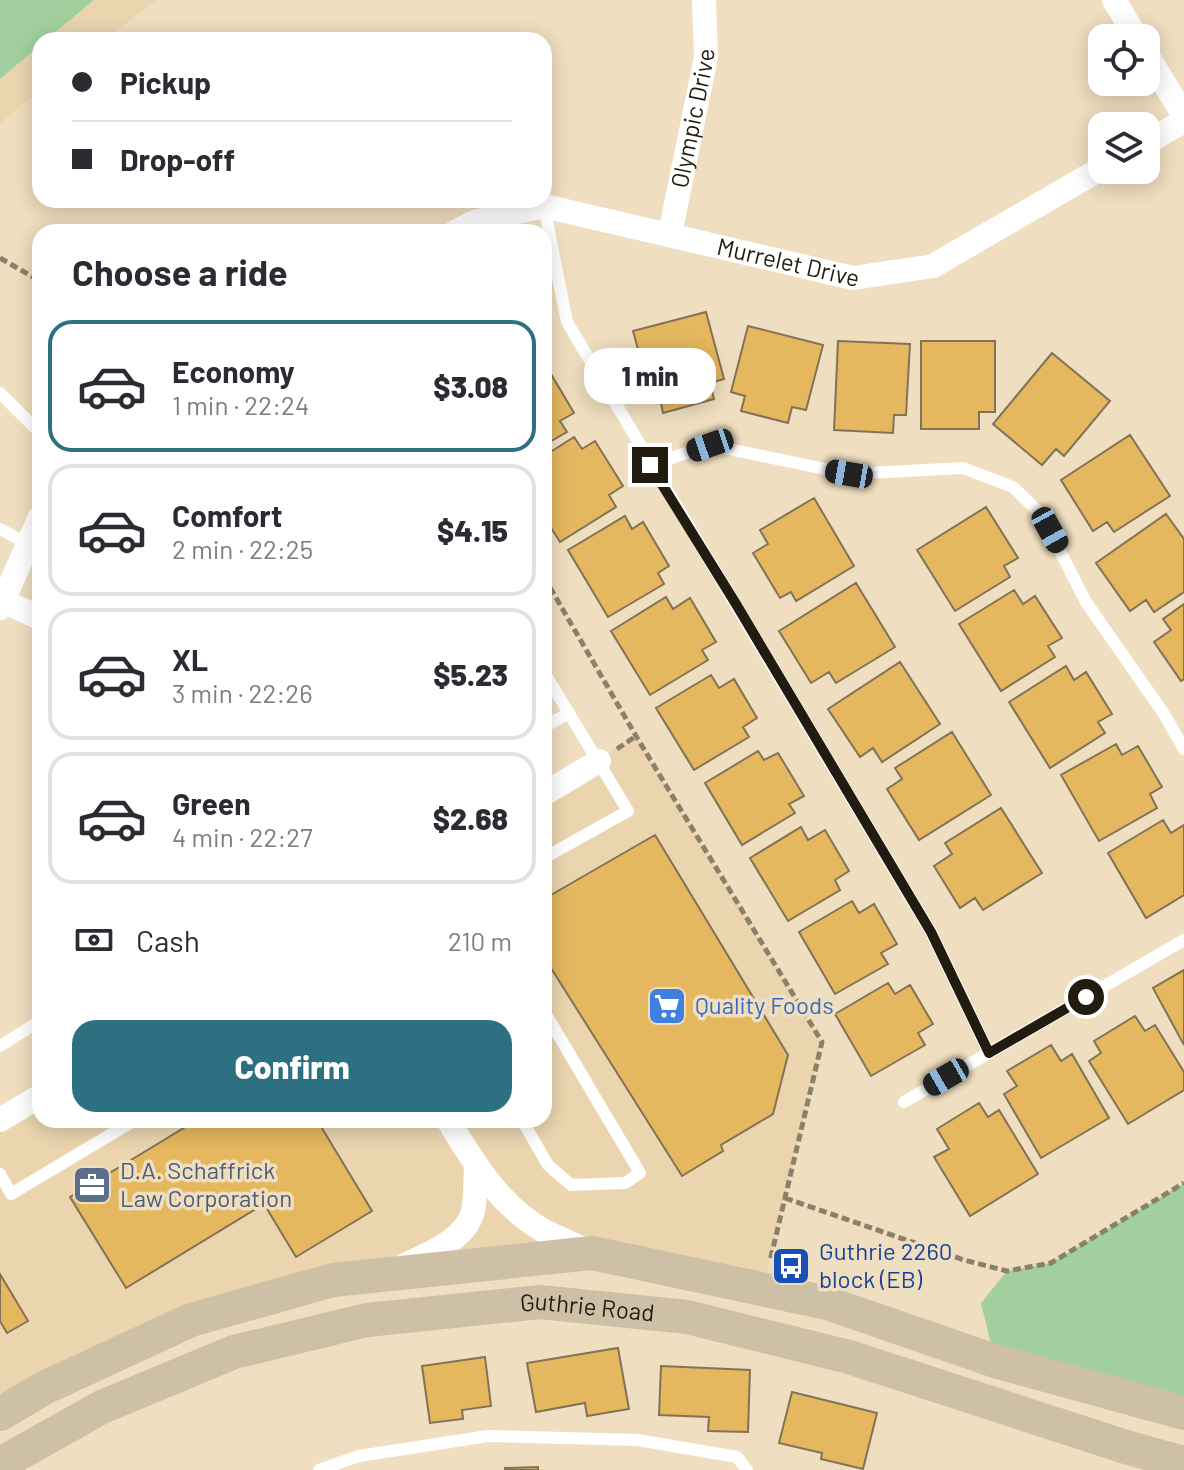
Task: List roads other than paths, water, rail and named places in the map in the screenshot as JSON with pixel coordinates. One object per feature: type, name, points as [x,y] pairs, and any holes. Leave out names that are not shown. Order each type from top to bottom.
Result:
[{"type":"main road","name":"Guthrie Road","points":[[4,1410],[44,1388],[191,1320],[333,1280],[592,1253],[827,1303],[995,1361],[1184,1413]]},
{"type":"main road","name":"Guthrie Road","points":[[0,1464],[102,1407],[234,1352],[367,1320],[540,1302],[687,1317],[849,1357],[1184,1463]]},
{"type":"street","name":"Olympic Drive","points":[[670,234],[706,57],[704,0]]},
{"type":"street","points":[[1114,0],[1129,24]]},
{"type":"street","points":[[1160,77],[1184,118],[1160,134]]},
{"type":"street","name":"Murrelet Drive","points":[[552,208],[853,278],[933,266],[1088,176]]},
{"type":"street","name":"Murrelet Drive","points":[[470,224],[535,208]]},
{"type":"street","points":[[32,535],[2,605],[32,615]]},
{"type":"street","points":[[552,789],[599,761]]},
{"type":"street","points":[[0,1120],[32,1101]]},
{"type":"street","points":[[453,1128],[476,1166],[504,1199],[538,1227],[592,1253]]},
{"type":"street","points":[[391,1273],[449,1243],[464,1227],[473,1213],[476,1166]]},
{"type":"lane","points":[[552,246],[567,322],[931,932],[989,1053]]},
{"type":"lane","points":[[0,393],[32,425]]},
{"type":"lane","points":[[650,465],[710,445],[849,474],[963,468],[1013,487],[1041,514],[1086,602],[1164,714],[1184,749]]},
{"type":"lane","points":[[0,529],[28,544]]},
{"type":"lane","points":[[552,685],[628,811],[552,854]]},
{"type":"lane","points":[[552,723],[569,713]]},
{"type":"lane","points":[[904,1102],[1184,940]]},
{"type":"lane","points":[[527,1128],[548,1165],[571,1185],[625,1183],[640,1173],[552,1024]]},
{"type":"lane","points":[[0,1046],[32,1026]]},
{"type":"lane","points":[[0,1174],[11,1194],[122,1128]]},
{"type":"lane","points":[[319,1470],[359,1456],[488,1436],[638,1440],[737,1457],[747,1470]]},
{"type":"lane","points":[[359,1456],[363,1470]]},
{"type":"place","name":"Quality Foods","points":[[667,1006]]},
{"type":"place","name":"D.A. Schaffrick Law Corporation","points":[[92,1185]]},
{"type":"place","name":"Guthrie 2260 block (EB)","points":[[791,1266]]}]
